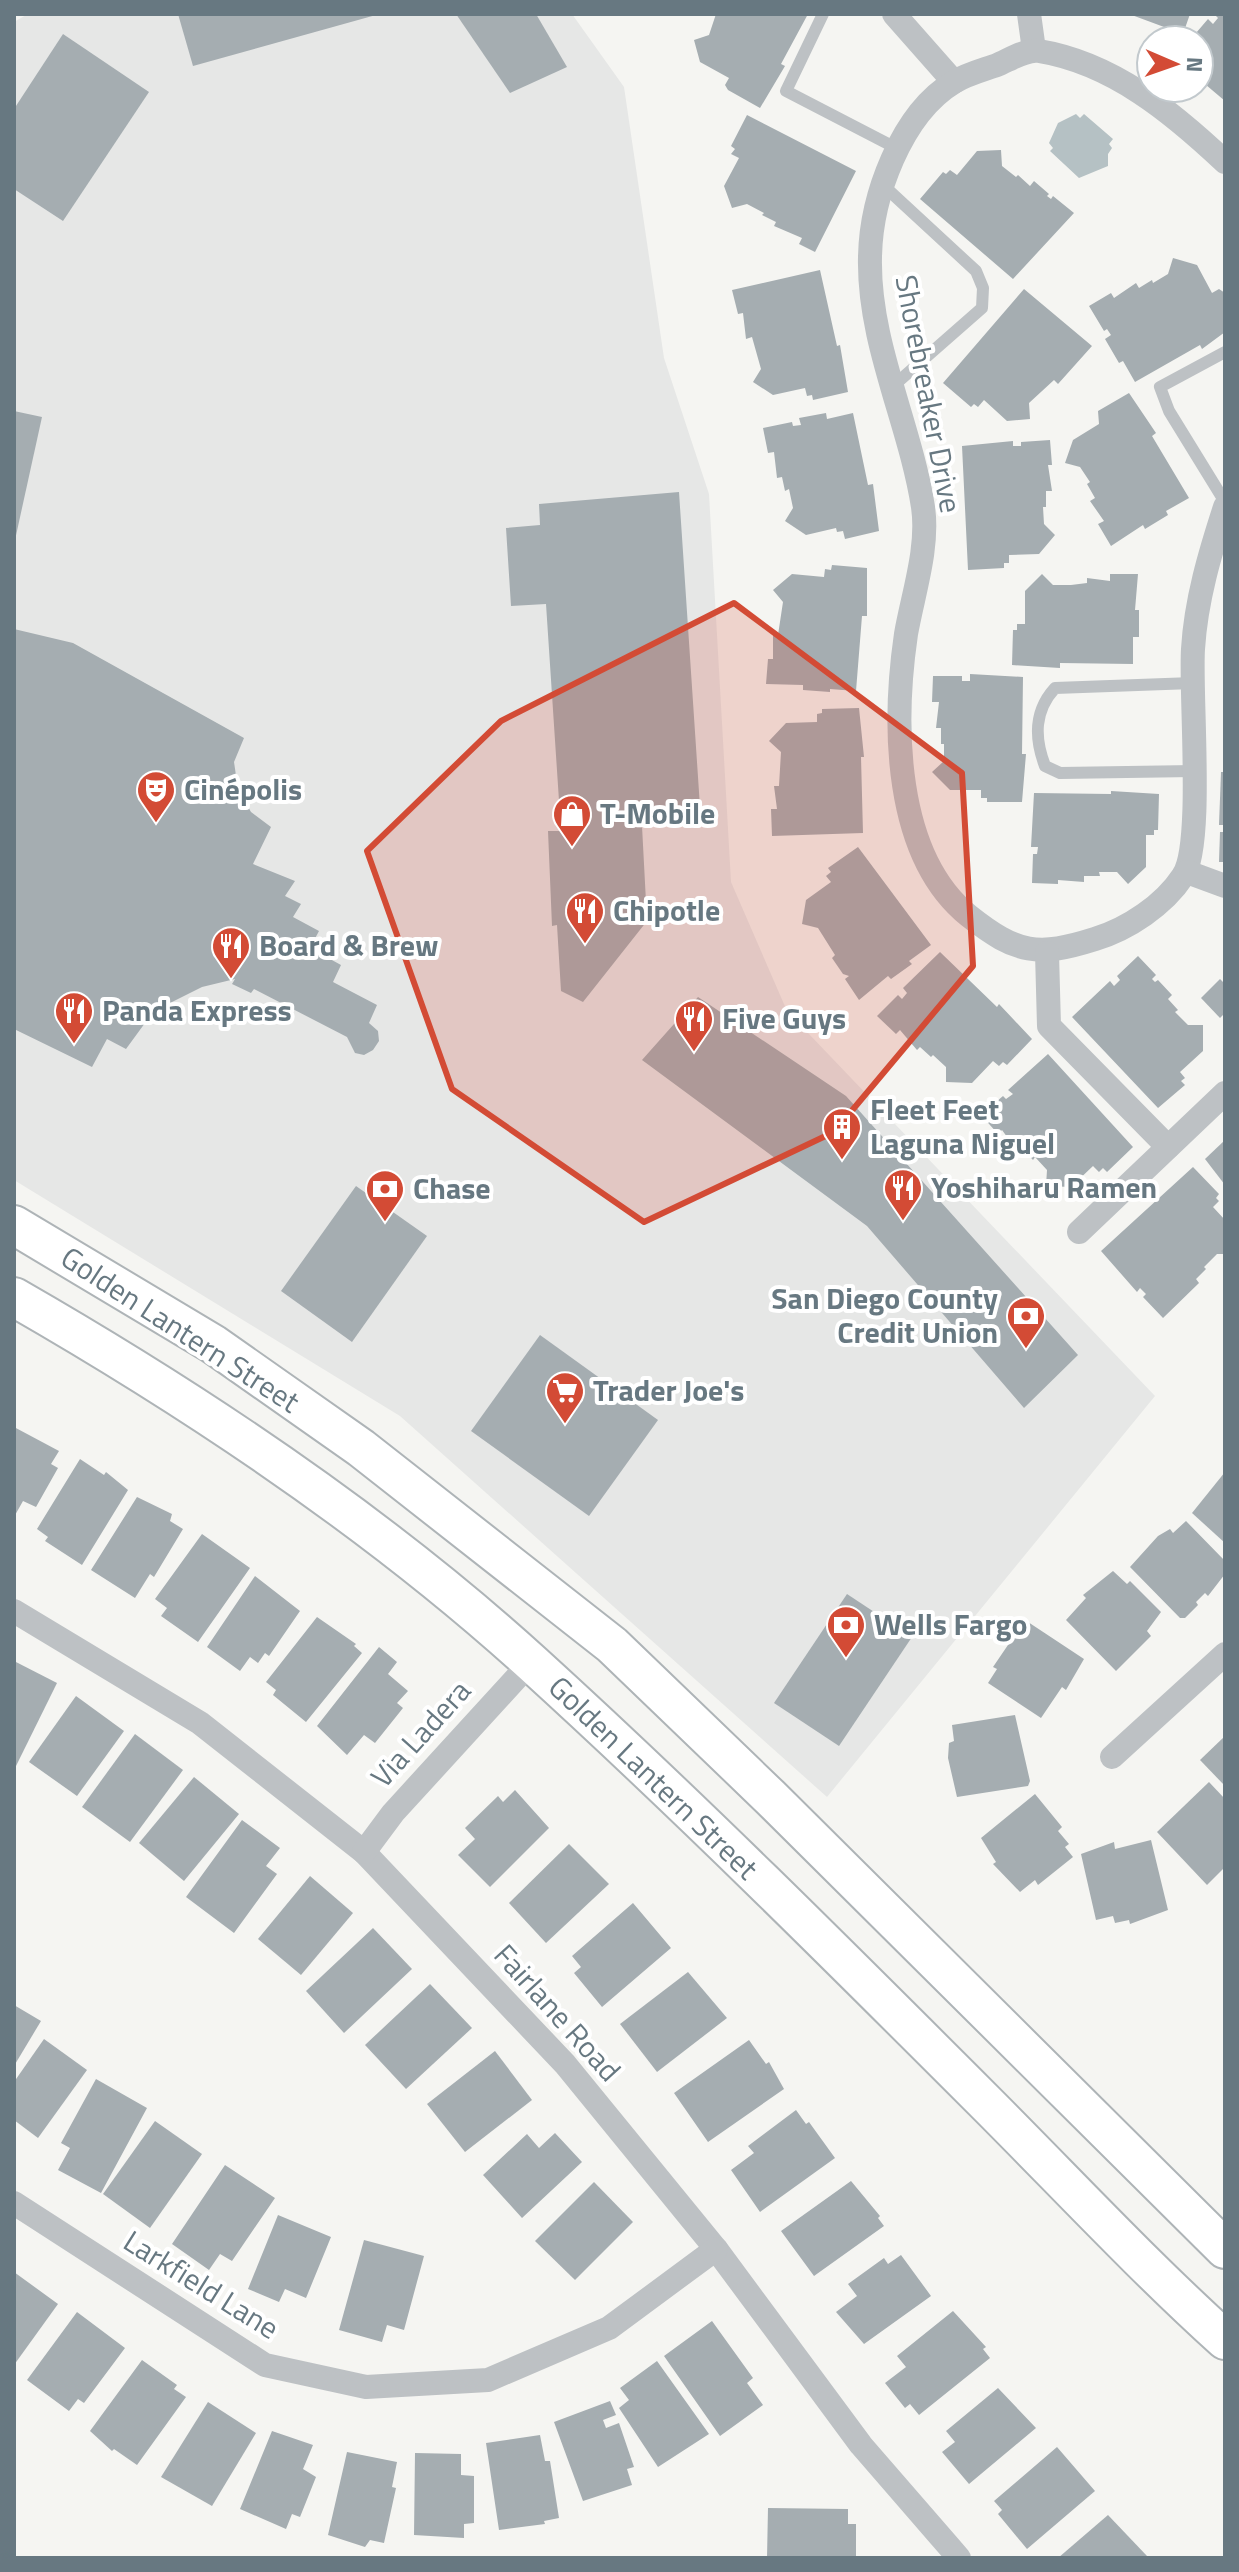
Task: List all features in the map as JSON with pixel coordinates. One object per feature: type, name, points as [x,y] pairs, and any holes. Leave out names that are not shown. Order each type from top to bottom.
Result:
[{"type":"main road","name":"Golden Lantern Street","points":[[14,1225],[213,1344],[361,1448],[612,1645],[782,1808],[1225,2249]]},
{"type":"main road","name":"Golden Lantern Street","points":[[14,1297],[285,1467],[369,1528],[531,1662],[942,2060],[1151,2274],[1225,2340]]},
{"type":"street","points":[[894,14],[954,82]]},
{"type":"street","points":[[1029,14],[1034,50],[1103,70],[1168,111],[1225,162]]},
{"type":"street","name":"Shorebreaker Drive","points":[[1034,50],[954,82],[912,119],[885,187],[870,254],[873,303],[924,511],[901,704],[908,815],[927,867],[963,911],[1002,941],[1047,953]]},
{"type":"street","points":[[1168,1147],[1049,1026],[1047,953],[1102,937],[1131,921],[1163,901],[1187,872],[1194,826],[1193,648],[1204,574],[1225,504]]},
{"type":"street","points":[[1187,872],[1225,886]]},
{"type":"street","points":[[1079,1232],[1225,1093]]},
{"type":"street","name":"Fairlane Road","points":[[14,1611],[200,1723],[364,1852],[565,2064],[716,2249],[861,2445],[959,2558]]},
{"type":"street","points":[[1112,1757],[1225,1654]]},
{"type":"street","name":"Via Ladera","points":[[364,1852],[393,1813],[531,1662]]},
{"type":"street","name":"Larkfield Lane","points":[[14,2203],[265,2365],[366,2387],[488,2380],[609,2328],[716,2249]]},
{"type":"lane","points":[[823,14],[786,91],[898,149]]},
{"type":"lane","points":[[885,187],[976,271],[983,288],[982,308],[892,387]]},
{"type":"lane","points":[[1225,352],[1160,387],[1169,411],[1225,504]]},
{"type":"lane","points":[[1193,683],[1055,688],[1043,702],[1038,715],[1039,750],[1045,766],[1060,773],[1194,771]]},
{"type":"highlighted area","points":[[734,603],[962,773],[973,966],[834,1132],[644,1222],[452,1089],[367,851],[501,721]]},
{"type":"shaded area","points":[[28,14],[572,14],[624,87],[664,358],[709,494],[731,882],[787,1011],[1155,1396],[827,1797],[400,1416],[14,1180],[14,22]]},
{"type":"shaded area","points":[[1076,114],[1080,118],[1084,114],[1113,139],[1109,144],[1112,148],[1108,154],[1108,166],[1079,178],[1050,151],[1053,148],[1049,143],[1058,123]]},
{"type":"building","points":[[178,14],[376,14],[376,15],[193,66]]},
{"type":"building","points":[[456,14],[536,14],[567,67],[510,93]]},
{"type":"building","points":[[716,14],[808,14],[781,64],[785,66],[760,108],[728,90],[725,85],[729,78],[700,62],[694,40],[709,35]]},
{"type":"building","points":[[1129,14],[1190,14],[1186,24],[1156,24]]},
{"type":"building","points":[[1214,14],[1225,14],[1225,101],[1215,93],[1213,24],[1218,18]]},
{"type":"building","points":[[63,34],[149,92],[63,221],[14,189],[14,109]]},
{"type":"building","points":[[747,115],[856,171],[815,252],[799,244],[802,238],[774,226],[776,222],[762,215],[764,213],[747,204],[732,208],[724,186],[739,158],[731,154],[735,149],[731,146]]},
{"type":"building","points":[[1001,150],[1002,166],[1030,186],[1034,181],[1049,194],[1047,196],[1051,199],[1053,196],[1074,213],[1013,279],[920,199],[943,172],[946,174],[950,170],[957,175],[977,151]]},
{"type":"building","points":[[1173,258],[1197,265],[1212,293],[1219,289],[1225,293],[1225,332],[1202,349],[1200,345],[1135,382],[1123,361],[1119,363],[1105,339],[1111,335],[1107,329],[1104,331],[1089,306],[1111,293],[1114,298],[1136,283],[1139,288],[1152,280],[1153,283],[1168,274]]},
{"type":"building","points":[[820,270],[837,346],[840,345],[848,392],[813,400],[812,395],[807,396],[805,388],[773,395],[753,382],[761,369],[752,337],[746,339],[743,313],[738,314],[732,290]]},
{"type":"building","points":[[1024,289],[1092,346],[1058,384],[1054,380],[1029,403],[1030,419],[1007,421],[984,400],[978,407],[974,404],[971,407],[943,383]]},
{"type":"building","points":[[1129,393],[1156,433],[1152,436],[1189,498],[1166,511],[1168,515],[1145,529],[1143,525],[1111,546],[1098,524],[1104,521],[1090,501],[1095,498],[1087,484],[1090,482],[1080,467],[1065,463],[1073,440],[1099,424],[1098,411]]},
{"type":"building","points":[[14,411],[42,417],[15,540],[14,540]]},
{"type":"building","points":[[826,413],[827,419],[853,413],[868,485],[873,484],[879,531],[845,539],[843,531],[837,532],[836,528],[806,535],[785,521],[793,508],[789,489],[785,491],[782,477],[777,478],[774,452],[768,453],[763,428],[792,422],[793,426],[801,425],[799,418]]},
{"type":"building","points":[[1050,440],[1052,465],[1048,465],[1052,491],[1046,491],[1046,507],[1043,507],[1044,524],[1055,535],[1039,554],[1009,555],[1009,563],[1004,563],[1004,568],[968,570],[962,446],[1013,441],[1013,446],[1021,446],[1021,442]]},
{"type":"building","points":[[679,492],[701,822],[642,826],[647,921],[583,1002],[561,991],[557,925],[552,926],[548,831],[561,831],[546,604],[511,606],[506,528],[540,525],[539,504]]},
{"type":"building","points":[[832,565],[867,568],[867,616],[862,616],[856,691],[803,690],[803,685],[766,684],[768,659],[773,659],[773,635],[778,635],[783,602],[773,590],[792,574],[824,577],[825,569],[831,570]]},
{"type":"building","points":[[1042,574],[1053,585],[1071,585],[1087,583],[1087,578],[1110,581],[1110,574],[1138,574],[1135,610],[1139,610],[1139,637],[1133,637],[1133,664],[1060,663],[1060,668],[1012,665],[1013,630],[1017,630],[1017,624],[1025,624],[1025,591]]},
{"type":"building","points":[[14,629],[73,643],[244,738],[234,762],[238,789],[251,812],[271,827],[253,864],[295,881],[285,896],[301,904],[293,917],[319,931],[310,948],[341,965],[333,982],[377,1005],[369,1023],[378,1031],[379,1041],[373,1050],[364,1055],[355,1053],[347,1037],[254,989],[251,993],[232,984],[235,979],[202,987],[172,1002],[145,1023],[126,1049],[107,1039],[92,1067],[14,1029]]},
{"type":"building","points":[[970,674],[1023,677],[1022,754],[1026,754],[1022,802],[987,802],[987,798],[981,798],[981,790],[950,790],[932,772],[944,761],[941,728],[936,728],[939,702],[932,702],[933,676],[962,676],[962,681],[970,681]]},
{"type":"building","points":[[859,708],[864,757],[861,757],[863,833],[772,836],[771,809],[777,809],[774,786],[779,786],[781,752],[769,741],[786,723],[817,722],[817,714],[822,713],[822,709]]},
{"type":"building","points":[[1221,772],[1225,772],[1225,825],[1219,825]]},
{"type":"building","points":[[1111,791],[1159,794],[1158,830],[1154,830],[1154,835],[1146,835],[1146,867],[1128,884],[1117,872],[1084,876],[1084,882],[1058,880],[1058,884],[1032,883],[1033,854],[1037,854],[1038,847],[1031,847],[1034,793],[1111,794]]},
{"type":"building","points":[[1220,832],[1225,832],[1225,862],[1219,862]]},
{"type":"building","points":[[858,847],[931,945],[909,961],[912,964],[891,979],[888,976],[859,1000],[845,979],[849,976],[843,974],[832,958],[835,955],[818,928],[802,924],[806,900],[831,882],[826,876],[831,872],[828,868]]},
{"type":"building","points":[[940,952],[997,1007],[999,1004],[1032,1039],[1007,1065],[1003,1062],[999,1066],[993,1061],[972,1083],[946,1082],[946,1067],[920,1047],[917,1050],[900,1030],[896,1034],[877,1016],[898,995],[902,999],[907,993],[903,988]]},
{"type":"building","points":[[1138,956],[1156,975],[1152,979],[1155,982],[1158,980],[1172,995],[1168,999],[1178,1010],[1175,1012],[1188,1025],[1203,1025],[1203,1051],[1180,1072],[1185,1078],[1181,1081],[1185,1085],[1158,1108],[1072,1017],[1110,981],[1114,986],[1120,980],[1117,976]]},
{"type":"building","points":[[1220,979],[1225,984],[1225,1013],[1220,1018],[1201,998]]},
{"type":"building","name":"Fleet Feet Laguna Niguel","points":[[698,997],[846,1096],[1078,1355],[1024,1408],[867,1226],[642,1060]]},
{"type":"building","points":[[1048,1054],[1133,1147],[1107,1172],[1103,1168],[1099,1172],[1093,1166],[1071,1187],[1046,1186],[1047,1170],[1022,1148],[1018,1152],[1002,1130],[998,1134],[981,1115],[1003,1096],[1006,1099],[1013,1094],[1008,1090]]},
{"type":"building","points":[[1225,1140],[1225,1185],[1205,1159]]},
{"type":"building","points":[[1193,1167],[1219,1194],[1216,1198],[1219,1201],[1213,1207],[1225,1220],[1225,1254],[1217,1254],[1204,1267],[1206,1269],[1196,1279],[1199,1283],[1163,1318],[1143,1297],[1146,1294],[1140,1288],[1137,1292],[1101,1251]]},
{"type":"building","points":[[356,1186],[427,1236],[352,1342],[281,1291]]},
{"type":"building","name":"Trader Joe's","points":[[540,1335],[658,1420],[589,1516],[471,1431]]},
{"type":"building","points":[[14,1427],[59,1451],[51,1464],[58,1468],[36,1507],[23,1501],[14,1517]]},
{"type":"building","points":[[80,1459],[104,1475],[106,1472],[128,1490],[82,1565],[45,1541],[48,1537],[37,1529]]},
{"type":"building","points":[[1225,1472],[1225,1543],[1192,1513]]},
{"type":"building","points":[[137,1497],[172,1514],[170,1521],[183,1529],[154,1577],[150,1574],[135,1598],[91,1570]]},
{"type":"building","points":[[1186,1521],[1225,1561],[1225,1574],[1208,1596],[1205,1593],[1185,1618],[1180,1618],[1130,1567],[1158,1536],[1170,1529],[1173,1533]]},
{"type":"building","points":[[202,1534],[250,1568],[198,1642],[161,1616],[167,1608],[155,1599]]},
{"type":"building","points":[[1113,1571],[1127,1584],[1130,1581],[1161,1612],[1147,1631],[1151,1636],[1116,1671],[1066,1620],[1086,1598],[1083,1595]]},
{"type":"building","points":[[255,1576],[300,1611],[269,1656],[265,1653],[258,1663],[250,1657],[240,1671],[207,1647]]},
{"type":"building","points":[[847,1594],[912,1637],[839,1746],[774,1703]]},
{"type":"building","points":[[317,1617],[356,1644],[354,1646],[362,1653],[306,1722],[273,1695],[276,1690],[266,1682]]},
{"type":"building","points":[[1025,1620],[1084,1659],[1066,1690],[1062,1687],[1041,1718],[988,1683],[997,1669],[993,1667]]},
{"type":"building","points":[[379,1647],[397,1662],[388,1674],[408,1691],[397,1703],[403,1708],[375,1743],[364,1735],[347,1755],[317,1726]]},
{"type":"building","points":[[14,1661],[57,1683],[16,1766],[14,1765]]},
{"type":"building","points":[[76,1696],[124,1731],[77,1796],[29,1762]]},
{"type":"building","points":[[1015,1715],[1030,1781],[1028,1786],[957,1797],[948,1758],[949,1743],[954,1741],[952,1725]]},
{"type":"building","points":[[135,1734],[183,1770],[130,1842],[82,1807]]},
{"type":"building","points":[[1225,1736],[1225,1786],[1200,1760]]},
{"type":"building","points":[[194,1777],[239,1814],[184,1881],[139,1843]]},
{"type":"building","points":[[1209,1782],[1225,1799],[1225,1867],[1207,1885],[1157,1832]]},
{"type":"building","points":[[515,1790],[549,1828],[490,1887],[458,1855],[475,1839],[465,1828],[498,1796],[503,1802]]},
{"type":"building","points":[[1035,1794],[1062,1827],[1058,1831],[1069,1844],[1065,1847],[1073,1857],[1038,1885],[1035,1880],[1020,1892],[993,1864],[996,1862],[981,1838]]},
{"type":"building","points":[[242,1820],[280,1848],[266,1866],[277,1874],[234,1933],[186,1897]]},
{"type":"building","points":[[1151,1840],[1168,1910],[1130,1924],[1129,1920],[1115,1923],[1113,1916],[1096,1920],[1081,1854],[1114,1842],[1115,1849]]},
{"type":"building","points":[[569,1844],[609,1884],[546,1943],[509,1903]]},
{"type":"building","points":[[310,1876],[353,1913],[301,1975],[258,1939]]},
{"type":"building","points":[[633,1903],[671,1948],[602,2007],[574,1973],[581,1967],[572,1956]]},
{"type":"building","points":[[373,1928],[412,1969],[344,2033],[306,1991]]},
{"type":"building","points":[[688,1972],[727,2018],[657,2072],[620,2024]]},
{"type":"building","points":[[430,1984],[472,2028],[406,2089],[365,2045]]},
{"type":"building","points":[[14,2005],[41,2021],[14,2066]]},
{"type":"building","points":[[44,2039],[87,2070],[38,2138],[14,2120],[14,2082]]},
{"type":"building","points":[[749,2040],[766,2064],[769,2062],[784,2089],[708,2142],[674,2093]]},
{"type":"building","points":[[495,2051],[532,2100],[465,2152],[427,2104]]},
{"type":"building","points":[[96,2079],[147,2108],[101,2193],[58,2170],[70,2148],[61,2143]]},
{"type":"building","points":[[796,2110],[806,2124],[809,2122],[835,2158],[760,2212],[731,2170],[754,2153],[748,2146]]},
{"type":"building","points":[[155,2121],[202,2154],[150,2228],[103,2194]]},
{"type":"building","points":[[555,2133],[582,2162],[522,2218],[483,2175],[527,2134],[539,2148]]},
{"type":"building","points":[[225,2165],[275,2198],[232,2261],[220,2254],[209,2270],[172,2244]]},
{"type":"building","points":[[851,2181],[880,2216],[878,2218],[884,2226],[814,2276],[781,2231]]},
{"type":"building","points":[[594,2182],[633,2222],[575,2280],[535,2241]]},
{"type":"building","points":[[278,2215],[331,2237],[306,2298],[285,2289],[279,2302],[248,2289]]},
{"type":"building","points":[[364,2240],[424,2256],[404,2330],[387,2325],[382,2342],[339,2330]]},
{"type":"building","points":[[901,2255],[931,2296],[864,2344],[836,2312],[857,2296],[848,2284],[884,2258],[888,2264]]},
{"type":"building","points":[[14,2272],[58,2304],[14,2365]]},
{"type":"building","points":[[953,2311],[986,2347],[983,2349],[990,2358],[919,2415],[910,2404],[905,2408],[885,2383],[906,2367],[897,2356]]},
{"type":"building","points":[[77,2312],[125,2348],[84,2403],[78,2399],[69,2411],[27,2380]]},
{"type":"building","points":[[712,2321],[753,2378],[747,2383],[763,2405],[720,2436],[664,2356]]},
{"type":"building","points":[[142,2360],[177,2385],[174,2389],[186,2397],[137,2465],[114,2449],[112,2451],[90,2431]]},
{"type":"building","points":[[657,2361],[709,2434],[658,2467],[619,2408],[629,2400],[620,2388]]},
{"type":"building","points":[[998,2388],[1036,2428],[969,2484],[942,2452],[955,2442],[946,2431]]},
{"type":"building","points":[[610,2401],[616,2415],[603,2420],[606,2428],[619,2423],[634,2467],[627,2469],[632,2485],[583,2501],[554,2422]]},
{"type":"building","points":[[208,2402],[256,2433],[212,2506],[161,2477]]},
{"type":"building","points":[[272,2431],[313,2445],[303,2469],[316,2477],[300,2517],[292,2514],[286,2529],[240,2509]]},
{"type":"building","points":[[540,2435],[545,2461],[550,2461],[559,2518],[544,2521],[545,2524],[499,2530],[486,2443]]},
{"type":"building","points":[[1057,2447],[1095,2491],[1027,2549],[998,2514],[1002,2510],[994,2501]]},
{"type":"building","points":[[347,2452],[397,2462],[392,2487],[396,2488],[384,2543],[370,2540],[365,2547],[328,2535]]},
{"type":"building","points":[[415,2453],[461,2454],[461,2475],[474,2476],[474,2523],[464,2524],[464,2538],[414,2535]]},
{"type":"building","points":[[768,2508],[848,2509],[848,2524],[856,2524],[856,2558],[767,2558]]},
{"type":"building","points":[[1108,2515],[1147,2556],[1058,2558]]},
{"type":"place","name":"Cinépolis","points":[[156,824]]},
{"type":"place","name":"T-Mobile","points":[[572,848]]},
{"type":"place","name":"Chipotle","points":[[585,945]]},
{"type":"place","name":"Board & Brew","points":[[231,980]]},
{"type":"place","name":"Panda Express","points":[[74,1045]]},
{"type":"place","name":"Five Guys","points":[[694,1053]]},
{"type":"place","name":"Fleet Feet Laguna Niguel","points":[[842,1161]]},
{"type":"place","name":"Yoshiharu Ramen","points":[[903,1222]]},
{"type":"place","name":"Chase","points":[[385,1223]]},
{"type":"place","name":"San Diego County Credit Union","points":[[1026,1350]]},
{"type":"place","name":"Trader Joe's","points":[[565,1425]]},
{"type":"place","name":"Wells Fargo","points":[[846,1659]]}]
